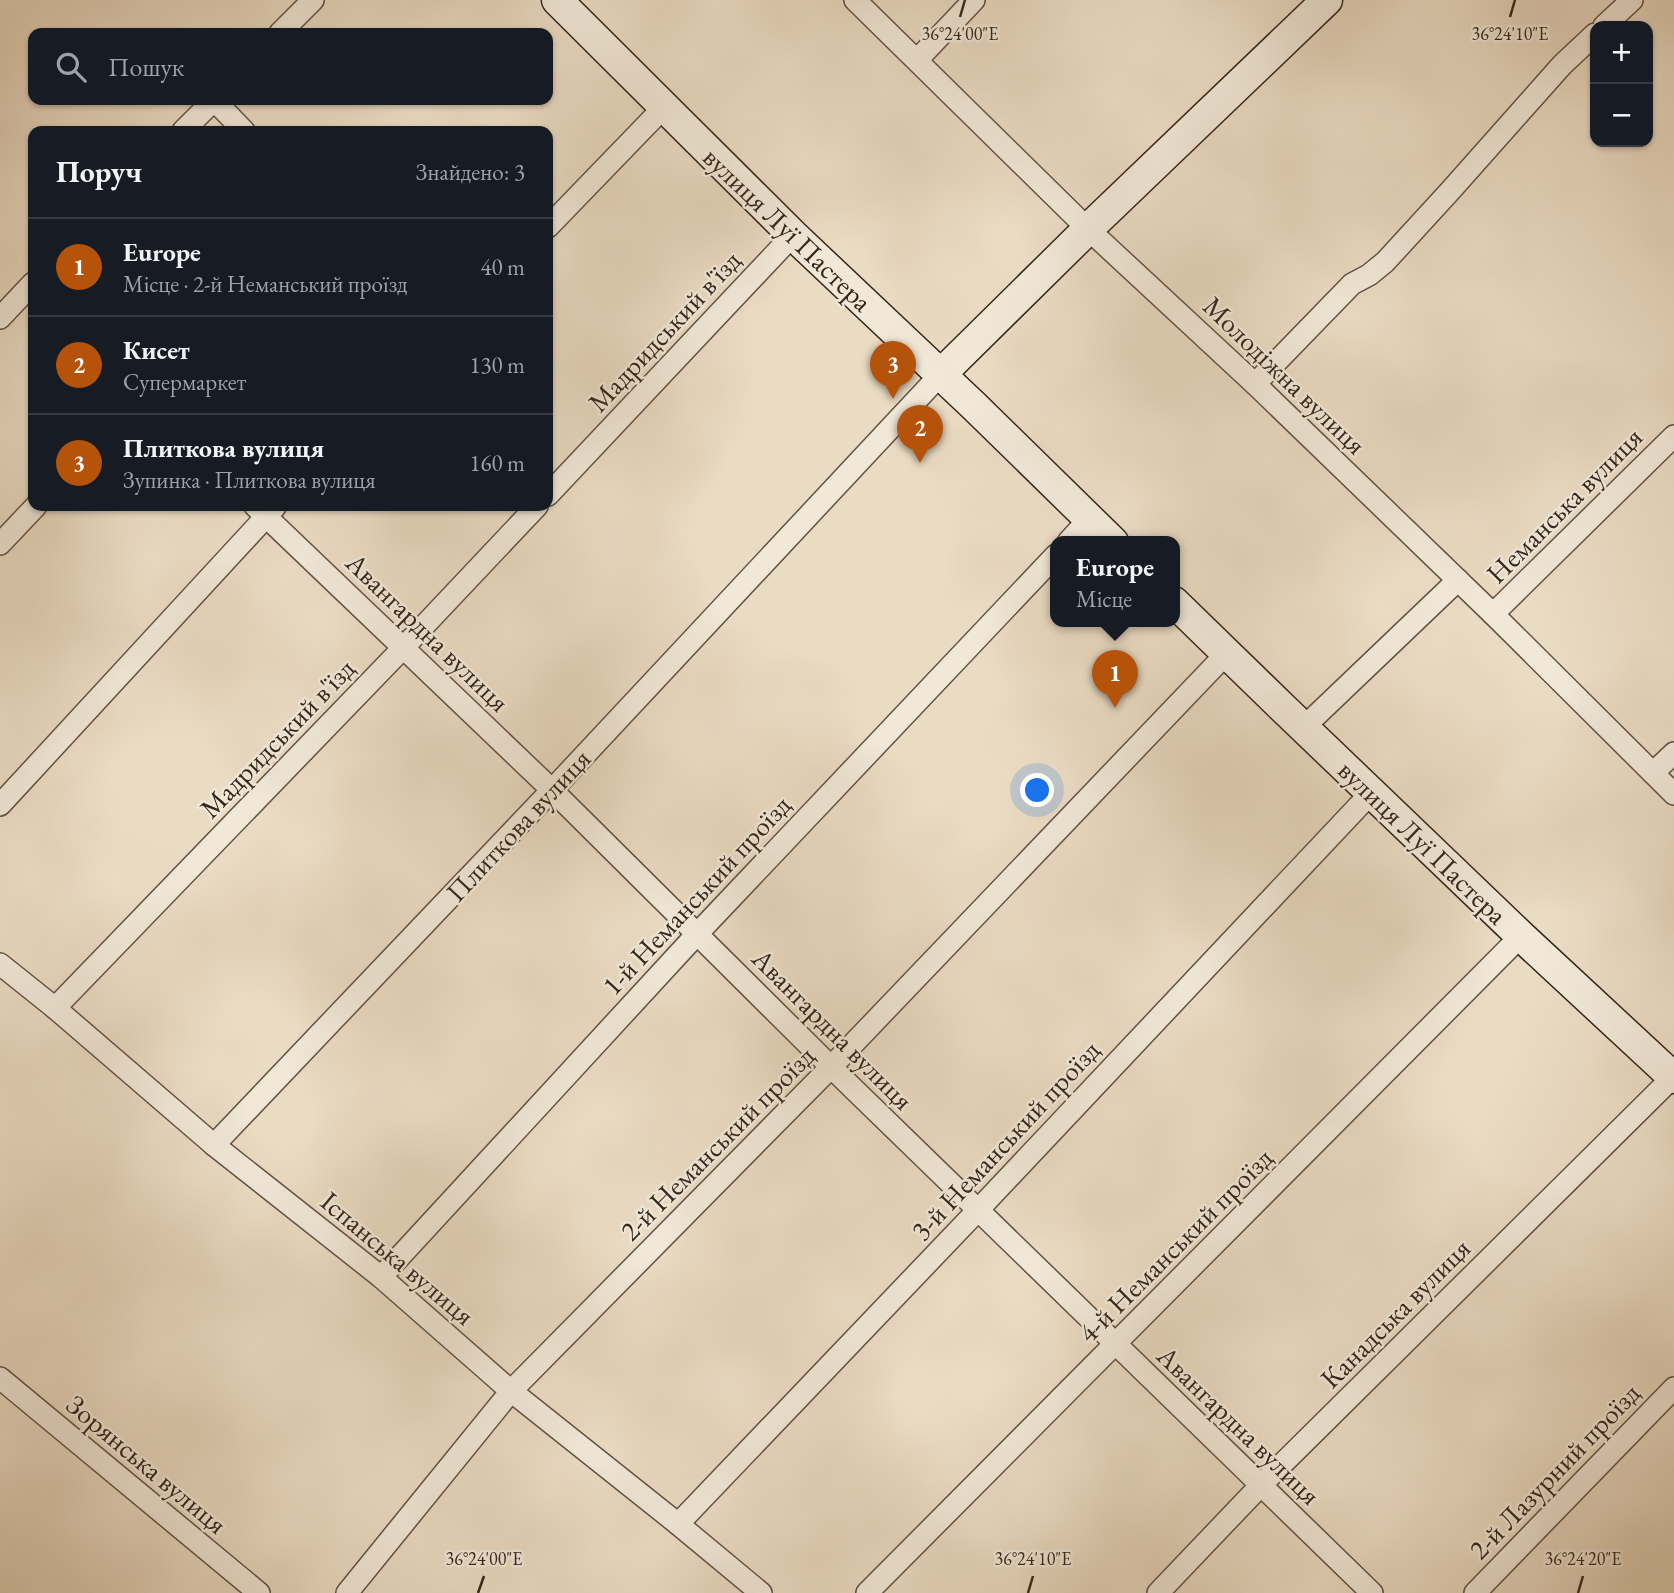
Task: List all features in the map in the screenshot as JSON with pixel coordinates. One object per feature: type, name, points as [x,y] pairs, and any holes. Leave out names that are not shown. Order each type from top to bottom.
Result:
[{"type":"street","points":[[285,28],[313,0]]},
{"type":"street","name":"вулиця Луї Пастера","points":[[557,0],[793,235],[1107,536]]},
{"type":"street","name":"Молодіжна вулиця","points":[[855,0],[1088,229],[1255,384],[1458,580],[1674,794]]},
{"type":"street","points":[[917,60],[974,0]]},
{"type":"street","name":"Плиткова вулиця","points":[[214,1145],[552,790],[940,374],[1327,0]]},
{"type":"street","points":[[1609,21],[1632,0]]},
{"type":"street","points":[[1255,384],[1352,284],[1385,262],[1562,65],[1590,39]]},
{"type":"street","points":[[188,126],[209,105]]},
{"type":"street","points":[[219,105],[239,126]]},
{"type":"street","points":[[553,222],[664,107]]},
{"type":"street","name":"Мадридський в'їзд","points":[[553,490],[793,235]]},
{"type":"street","points":[[0,318],[28,295]]},
{"type":"street","name":"Неманська вулиця","points":[[1493,614],[1674,436]]},
{"type":"street","points":[[0,544],[31,511]]},
{"type":"street","points":[[0,804],[264,511]]},
{"type":"street","name":"Авангардна вулиця","points":[[268,511],[403,648],[552,790],[831,1067],[1372,1593]]},
{"type":"street","name":"Мадридський в'їзд","points":[[55,1008],[532,511]]},
{"type":"street","points":[[1073,536],[1089,519]]},
{"type":"street","name":"1-й Неманський проїзд","points":[[381,1277],[697,934],[1050,560]]},
{"type":"street","name":"Неманська вулиця","points":[[1303,727],[1458,580]]},
{"type":"street","name":"вулиця Луї Пастера","points":[[1180,608],[1521,936],[1674,1077]]},
{"type":"street","name":"2-й Неманський проїзд","points":[[347,1593],[511,1391],[831,1067],[1227,653]]},
{"type":"street","points":[[1653,773],[1674,753]]},
{"type":"street","name":"3-й Неманський проїзд","points":[[678,1524],[1371,793]]},
{"type":"street","name":"4-й Неманський проїзд","points":[[867,1593],[1521,936]]},
{"type":"street","name":"Іспанська вулиця","points":[[0,964],[214,1145],[381,1277],[511,1391],[761,1593]]},
{"type":"street","name":"Канадська вулиця","points":[[1158,1593],[1261,1485],[1674,1077]]},
{"type":"street","name":"Зорянська вулиця","points":[[0,1378],[258,1593]]},
{"type":"street","name":"2-й Лазурний проїзд","points":[[1475,1593],[1674,1388]]},
{"type":"place","name":"Плиткова вулиця","points":[[893,399]]},
{"type":"place","name":"Кисет","points":[[920,463]]},
{"type":"place","name":"Europe","points":[[1115,708]]}]
